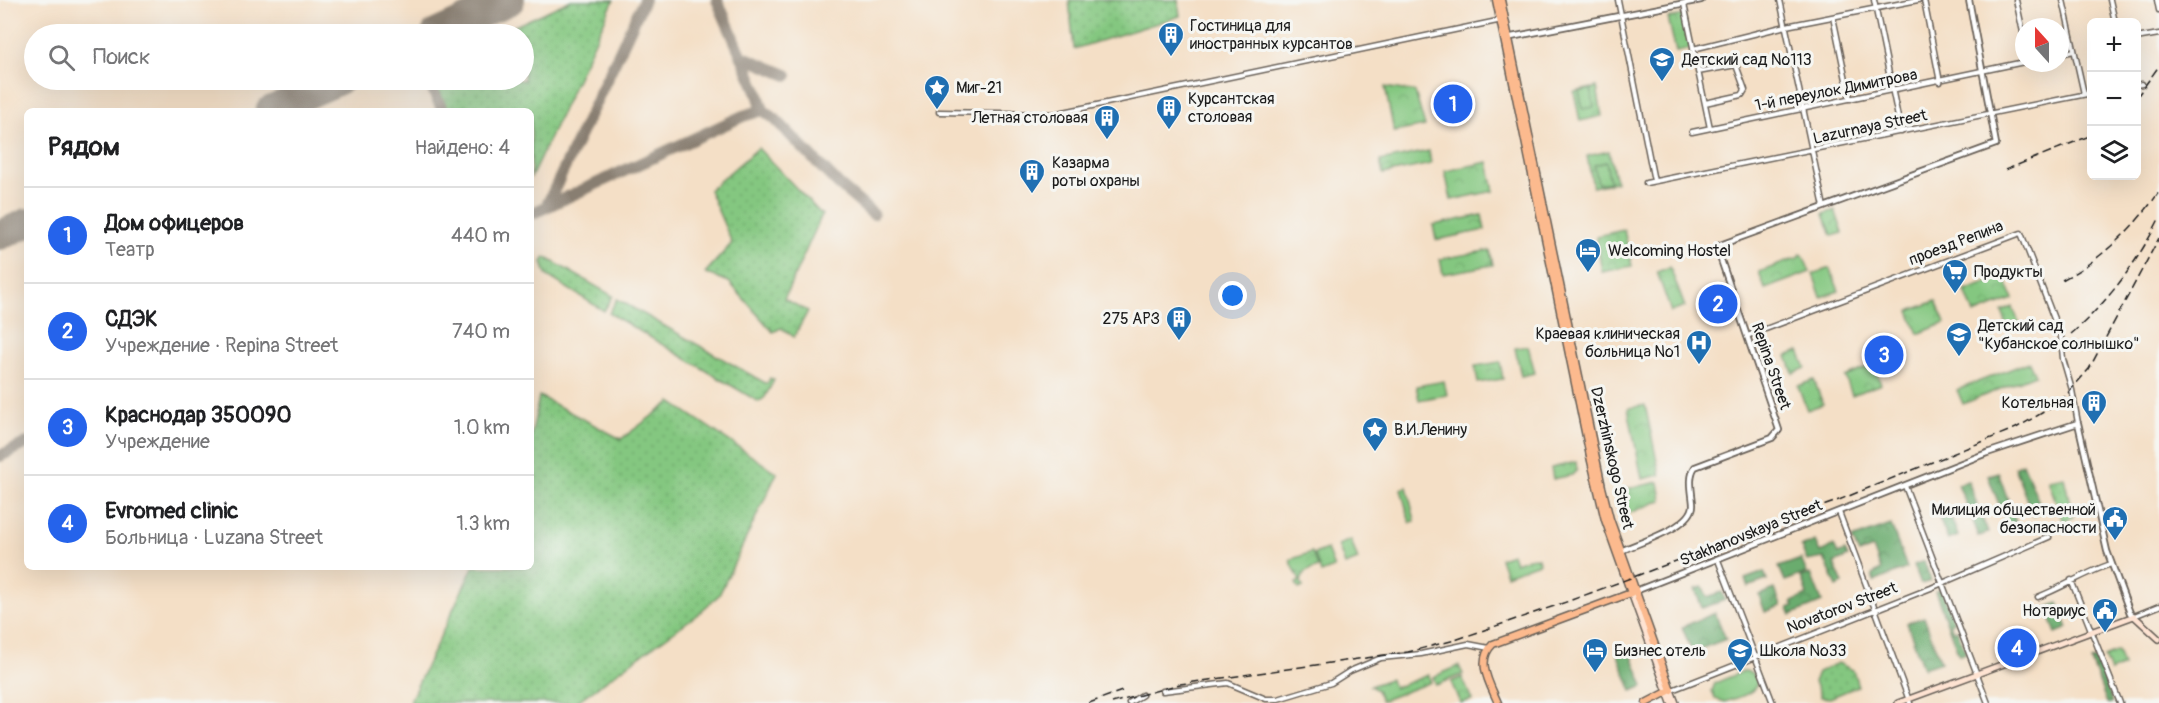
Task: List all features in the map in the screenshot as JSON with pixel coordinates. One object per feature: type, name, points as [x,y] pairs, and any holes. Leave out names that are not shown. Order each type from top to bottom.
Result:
[{"type":"main road","name":"Dzerzhinskogo Street","points":[[1496,0],[1508,38],[1602,487],[1633,592]]},
{"type":"main road","name":"Dzerzhinskogo Street","points":[[1501,0],[1503,19]]},
{"type":"main road","name":"Dzerzhinskogo Street","points":[[1508,38],[1605,520],[1633,592],[1671,703]]},
{"type":"main road","name":"Stakhanovskaya Street","points":[[1489,648],[1512,635],[1633,592]]},
{"type":"main road","points":[[1899,703],[1910,701],[2134,615],[2159,639]]},
{"type":"main road","points":[[1489,648],[1485,656],[1484,667],[1498,703]]},
{"type":"main road","name":"Dzerzhinskogo Street","points":[[1669,692],[1676,703]]},
{"type":"main road","name":"Novatorov Street","points":[[1646,703],[1669,692]]},
{"type":"street","points":[[1618,0],[1654,181]]},
{"type":"street","points":[[1508,38],[1701,0]]},
{"type":"street","points":[[1780,0],[1824,207]]},
{"type":"street","points":[[1874,0],[1901,132]]},
{"type":"street","points":[[1693,49],[1786,26],[1918,0]]},
{"type":"street","points":[[1924,0],[1940,82]]},
{"type":"street","points":[[1969,0],[1992,113]]},
{"type":"street","points":[[2016,0],[2020,18]]},
{"type":"street","points":[[2063,0],[2084,94]]},
{"type":"street","points":[[2110,0],[2114,18]]},
{"type":"street","points":[[2157,0],[2159,10]]},
{"type":"street","points":[[1683,4],[1710,128]]},
{"type":"street","points":[[1833,17],[1850,99]]},
{"type":"street","points":[[939,112],[1036,115],[1074,111],[1503,19]]},
{"type":"street","points":[[2141,37],[2159,34]]},
{"type":"street","points":[[2069,52],[2074,51]]},
{"type":"street","name":"1-й переулок Димитрова","points":[[1692,132],[1940,82],[2015,64]]},
{"type":"street","points":[[1698,72],[1736,65],[1745,90],[1742,95],[1705,103]]},
{"type":"street","name":"Lazurnaya Street","points":[[1646,183],[1812,152],[2087,94]]},
{"type":"street","name":"Repina Street","points":[[1621,551],[1679,525],[1689,518],[1693,507],[1691,477],[1695,466],[1772,438],[1779,430],[1719,254],[1720,245],[1991,148],[1998,141],[1992,113]]},
{"type":"street","name":"проезд Репина","points":[[1747,336],[2021,233],[2061,337],[2063,360],[2072,390],[2078,423]]},
{"type":"street","points":[[2078,423],[2111,564],[2130,613],[2134,615],[2159,606]]},
{"type":"street","name":"Stakhanovskaya Street","points":[[1633,592],[1987,453],[2078,423]]},
{"type":"street","points":[[1905,486],[1988,703]]},
{"type":"street","points":[[1839,512],[1910,701]]},
{"type":"street","name":"Novatorov Street","points":[[1669,692],[1943,583],[2049,537]]},
{"type":"street","points":[[1718,560],[1773,703]]},
{"type":"street","points":[[2038,597],[2065,587],[2071,580],[2111,564]]},
{"type":"street","points":[[2071,580],[2120,703]]},
{"type":"street","points":[[1162,691],[1227,683],[1266,699],[1278,699],[1331,683],[1350,671],[1381,658],[1421,654],[1468,644],[1489,648]]},
{"type":"street","points":[[1129,703],[1142,695]]},
{"type":"green space","points":[[571,0],[614,0],[534,172],[534,108],[447,108],[439,90],[534,90],[534,24],[519,24]]},
{"type":"green space","points":[[1069,0],[1178,0],[1180,16],[1074,49]]},
{"type":"green space","points":[[1684,15],[1691,49],[1676,52],[1668,18]]},
{"type":"green space","points":[[1385,87],[1415,92],[1425,126],[1394,132]]},
{"type":"green space","points":[[1597,87],[1602,116],[1580,121],[1574,92]]},
{"type":"green space","points":[[1591,89],[1594,107],[1583,109],[1579,92]]},
{"type":"green space","points":[[758,148],[822,215],[784,299],[808,311],[794,337],[781,328],[773,332],[729,282],[705,273],[732,243],[709,190]]},
{"type":"green space","points":[[1429,151],[1431,164],[1383,174],[1380,161]]},
{"type":"green space","points":[[1609,151],[1616,182],[1593,187],[1587,156]]},
{"type":"green space","points":[[1488,162],[1494,191],[1451,200],[1445,171]]},
{"type":"green space","points":[[1606,162],[1610,182],[1598,184],[1594,165]]},
{"type":"green space","points":[[1835,210],[1843,233],[1832,236],[1824,214]]},
{"type":"green space","points":[[1482,215],[1485,230],[1436,240],[1433,225]]},
{"type":"green space","points":[[1624,230],[1632,266],[1602,272],[1596,236]]},
{"type":"green space","points":[[1490,250],[1493,265],[1443,274],[1440,259]]},
{"type":"green space","points":[[1800,254],[1803,255],[1810,272],[1765,289],[1759,272],[1800,257]]},
{"type":"green space","points":[[545,257],[613,296],[604,311],[546,275],[542,262]]},
{"type":"green space","points":[[1670,267],[1685,307],[1671,312],[1657,272]]},
{"type":"green space","points":[[1830,268],[1839,291],[1821,297],[1813,274]]},
{"type":"green space","points":[[2004,276],[2013,299],[1974,314],[1965,291]]},
{"type":"green space","points":[[617,299],[767,384],[770,378],[774,380],[765,397],[759,402],[609,313]]},
{"type":"green space","points":[[1936,301],[1945,323],[1918,334],[1909,311]]},
{"type":"green space","points":[[2013,307],[2020,326],[2009,330],[2002,312]]},
{"type":"green space","points":[[1528,346],[1535,373],[1521,376],[1515,348]]},
{"type":"green space","points":[[1799,351],[1806,368],[1793,373],[1787,356]]},
{"type":"green space","points":[[1500,362],[1503,379],[1478,383],[1475,366]]},
{"type":"green space","points":[[2029,362],[2035,375],[1963,404],[1957,390]]},
{"type":"green space","points":[[1873,365],[1881,384],[1852,395],[1845,377]]},
{"type":"green space","points":[[1814,380],[1823,404],[1807,410],[1798,386]]},
{"type":"green space","points":[[1444,381],[1447,395],[1419,400],[1416,386]]},
{"type":"green space","points":[[539,396],[621,439],[671,402],[777,473],[719,595],[698,614],[575,703],[409,703],[472,570],[534,570],[534,423]]},
{"type":"green space","points":[[1645,405],[1660,475],[1642,479],[1628,408]]},
{"type":"green space","points":[[1576,462],[1577,470],[1572,475],[1553,479],[1551,468]]},
{"type":"green space","points":[[2023,463],[2043,512],[2033,516],[2014,467]]},
{"type":"green space","points":[[1998,472],[2016,522],[2007,525],[1988,476]]},
{"type":"green space","points":[[2064,477],[2073,517],[2063,521],[2048,480]]},
{"type":"green space","points":[[1968,481],[1988,533],[1979,536],[1958,484]]},
{"type":"green space","points":[[1659,482],[1662,500],[1625,515],[1621,490]]},
{"type":"green space","points":[[1407,487],[1415,521],[1410,523],[1401,489]]},
{"type":"green space","points":[[1948,509],[1958,536],[1948,540],[1937,513]]},
{"type":"green space","points":[[1891,525],[1907,568],[1874,582],[1872,575],[1881,570],[1873,548],[1859,553],[1852,539]]},
{"type":"green space","points":[[1351,540],[1358,560],[1345,565],[1338,545]]},
{"type":"green space","points":[[1815,541],[1820,552],[1834,546],[1838,554],[1845,551],[1848,557],[1834,563],[1843,584],[1837,587],[1824,558],[1807,561],[1801,547]]},
{"type":"green space","points":[[1327,549],[1334,568],[1321,573],[1314,554]]},
{"type":"green space","points":[[1312,552],[1318,567],[1305,572],[1301,581],[1303,587],[1299,589],[1296,583],[1300,581],[1290,560]]},
{"type":"green space","points":[[1512,554],[1515,563],[1532,557],[1538,558],[1539,563],[1506,575],[1500,558]]},
{"type":"green space","points":[[1801,559],[1807,573],[1785,581],[1779,567]]},
{"type":"green space","points":[[1924,561],[1931,581],[1921,584],[1914,565]]},
{"type":"green space","points":[[1764,572],[1767,580],[1748,587],[1745,579]]},
{"type":"green space","points":[[1811,574],[1822,602],[1791,615],[1788,608],[1794,606],[1792,602],[1807,595],[1801,577]]},
{"type":"green space","points":[[1703,587],[1707,597],[1722,592],[1725,600],[1702,608],[1695,589]]},
{"type":"green space","points":[[1775,589],[1781,606],[1765,612],[1759,595]]},
{"type":"green space","points":[[1941,589],[1954,622],[1950,624],[1953,631],[1957,630],[1966,653],[1959,655],[1935,591]]},
{"type":"green space","points":[[2058,603],[2068,628],[2056,633],[2046,608]]},
{"type":"green space","points":[[1715,613],[1726,639],[1692,652],[1682,627]]},
{"type":"green space","points":[[1924,617],[1941,662],[1923,668],[1907,623]]},
{"type":"green space","points":[[1629,648],[1644,686],[1632,691],[1617,653]]},
{"type":"green space","points":[[2118,651],[2123,666],[2110,672],[2104,657]]},
{"type":"green space","points":[[2096,659],[2113,703],[2107,703],[2091,661]]},
{"type":"green space","points":[[1838,663],[1853,670],[1858,686],[1830,698],[1821,697],[1814,682],[1818,672]]},
{"type":"green space","points":[[1459,666],[1463,674],[1436,685],[1433,677]]},
{"type":"green space","points":[[1744,671],[1754,674],[1757,683],[1755,688],[1741,697],[1725,702],[1715,699],[1712,691],[1715,683]]},
{"type":"green space","points":[[1428,675],[1431,682],[1381,701],[1377,690],[1370,686],[1390,679],[1394,688]]},
{"type":"green space","points":[[1462,677],[1472,700],[1460,703],[1451,682]]},
{"type":"taxiway","points":[[534,213],[546,207],[644,0]]},
{"type":"taxiway","points":[[717,0],[763,110]]},
{"type":"taxiway","points":[[741,56],[787,75]]},
{"type":"taxiway","points":[[433,90],[442,108]]},
{"type":"taxiway","points":[[546,207],[743,116],[763,110],[775,119],[838,184],[873,214]]},
{"type":"taxiway","points":[[0,456],[24,444]]},
{"type":"runway","points":[[458,24],[510,0]]},
{"type":"runway","points":[[277,108],[317,90]]},
{"type":"runway","points":[[0,235],[24,224]]},
{"type":"railway","points":[[2141,91],[2159,66]]},
{"type":"railway","points":[[2005,170],[2087,137]]},
{"type":"railway","points":[[2062,280],[2077,272],[2116,242],[2159,192]]},
{"type":"railway","points":[[2071,334],[2085,322],[2121,281],[2159,219]]},
{"type":"railway","points":[[1112,703],[1180,684],[1408,652],[1455,640],[1569,601],[1834,502],[2016,428],[2059,403],[2089,369],[2159,238]]},
{"type":"railway","points":[[1089,703],[1122,691]]},
{"type":"place","name":"Гостиница для иностранных курсантов","points":[[1171,58]]},
{"type":"place","name":"Детский сад №113","points":[[1662,83]]},
{"type":"place","name":"Дом офицеров","points":[[1453,104]]},
{"type":"place","name":"Миг-21","points":[[937,111]]},
{"type":"place","name":"Курсантская столовая","points":[[1169,131]]},
{"type":"place","name":"Летная столовая","points":[[1107,141]]},
{"type":"place","name":"Казарма роты охраны","points":[[1032,195]]},
{"type":"place","name":"Welcoming Hostel","points":[[1588,274]]},
{"type":"place","name":"Продукты","points":[[1955,295]]},
{"type":"place","name":"СДЭК","points":[[1718,304]]},
{"type":"place","name":"275 АРЗ","points":[[1179,342]]},
{"type":"place","name":"Краснодар 350090","points":[[1884,355]]},
{"type":"place","name":"Детский сад \"Кубанское солнышко\"","points":[[1959,358]]},
{"type":"place","name":"Краевая клиническая больница №1","points":[[1699,366]]},
{"type":"place","name":"Котельная","points":[[2094,426]]},
{"type":"place","name":"В.И.Ленину","points":[[1375,453]]},
{"type":"place","name":"Милиция общественной безопасности","points":[[2115,542]]},
{"type":"place","name":"Нотариус","points":[[2105,634]]},
{"type":"place","name":"Evromed clinic","points":[[2017,648]]},
{"type":"place","name":"Бизнес отель","points":[[1595,674]]},
{"type":"place","name":"Школа №33","points":[[1740,674]]}]
